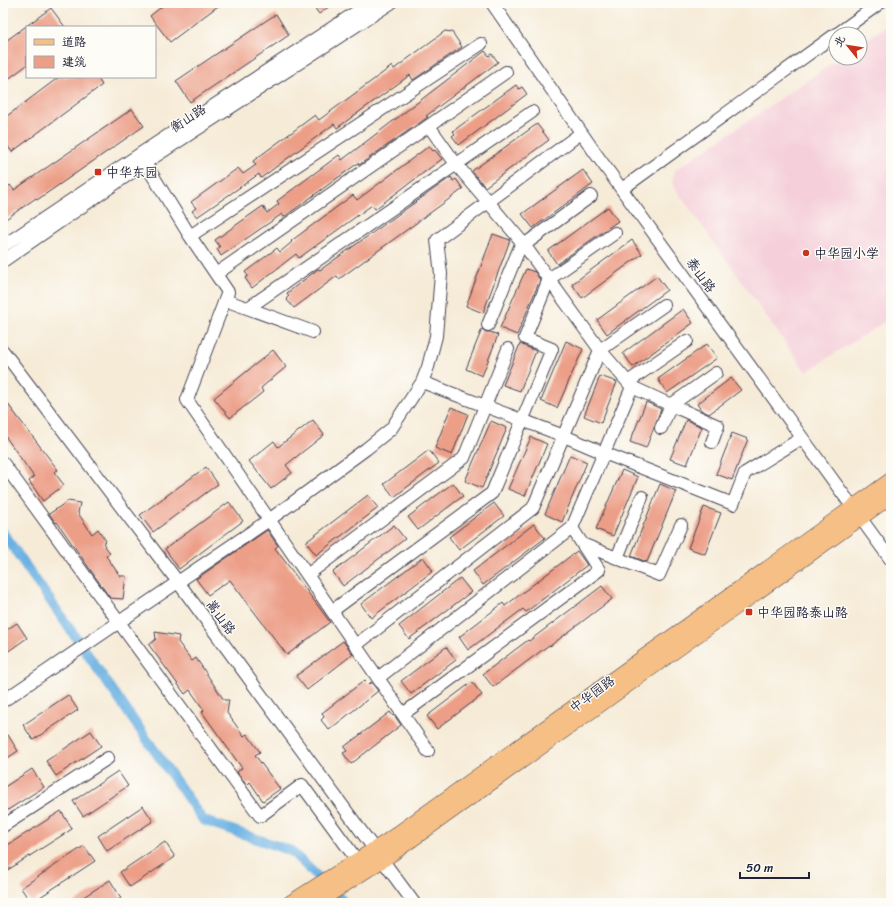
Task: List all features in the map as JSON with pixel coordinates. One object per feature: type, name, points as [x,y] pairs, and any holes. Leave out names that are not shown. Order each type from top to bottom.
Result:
[{"type":"main road","name":"中华园路","points":[[290,903],[316,898],[344,876],[379,854],[856,512],[891,480]]},
{"type":"main road","name":"中华园路","points":[[856,512],[891,496]]},
{"type":"street","name":"衡山路","points":[[3,246],[370,3]]},
{"type":"street","name":"衡山路","points":[[3,261],[145,163],[390,3]]},
{"type":"street","name":"泰山路","points":[[492,3],[622,189],[891,560]]},
{"type":"street","points":[[847,26],[880,3]]},
{"type":"street","points":[[622,189],[828,40]]},
{"type":"street","points":[[190,236],[481,44]]},
{"type":"street","points":[[216,274],[506,72]]},
{"type":"street","points":[[248,308],[532,112]]},
{"type":"street","points":[[428,126],[456,164],[523,244],[600,350],[630,384],[671,406],[718,426],[712,442]]},
{"type":"street","points":[[3,701],[269,520],[366,450],[391,429],[422,382],[428,367],[436,336],[441,274],[437,240],[582,133]]},
{"type":"street","points":[[145,163],[190,236],[228,292],[187,400],[428,750]]},
{"type":"street","points":[[488,325],[523,244],[591,196]]},
{"type":"street","points":[[332,611],[492,493],[552,349],[525,338],[549,279],[615,234]]},
{"type":"street","points":[[225,300],[313,332]]},
{"type":"street","points":[[356,645],[533,508],[600,350],[664,305]]},
{"type":"street","points":[[378,678],[572,528],[604,453],[630,384],[687,341]]},
{"type":"street","points":[[307,574],[464,458],[508,349]]},
{"type":"street","name":"嵩山路","points":[[3,351],[178,582],[414,903]]},
{"type":"street","points":[[661,428],[671,406],[716,373]]},
{"type":"street","points":[[422,382],[564,436],[733,504],[745,473],[802,438]]},
{"type":"street","points":[[3,463],[260,816],[302,785],[361,866]]},
{"type":"street","points":[[617,558],[642,497]]},
{"type":"street","points":[[582,544],[659,575],[681,525]]},
{"type":"street","points":[[403,714],[599,570],[572,528]]},
{"type":"street","points":[[3,826],[108,758]]},
{"type":"shaded area","name":"中华园小学","points":[[891,23],[891,324],[884,322],[806,372],[672,184],[674,171],[828,66],[868,66],[868,39]]},
{"type":"building","points":[[166,3],[222,3],[170,42],[150,16]]},
{"type":"building","points":[[311,3],[334,3],[319,14]]},
{"type":"building","points":[[51,8],[64,26],[26,26]]},
{"type":"building","points":[[276,14],[289,35],[190,102],[176,81]]},
{"type":"building","points":[[26,26],[26,66],[3,83],[3,43]]},
{"type":"building","points":[[445,31],[452,32],[462,47],[413,80],[410,75],[337,128],[334,124],[261,178],[259,174],[197,217],[192,211],[196,208],[191,202],[238,168],[243,174],[256,165],[253,161],[315,115],[319,120],[392,66],[394,69]]},
{"type":"building","points":[[485,51],[489,56],[492,54],[498,62],[426,116],[428,117],[359,165],[358,163],[284,217],[282,214],[221,256],[217,249],[220,247],[215,240],[263,206],[267,213],[279,204],[277,201],[339,155],[342,160]]},
{"type":"building","points":[[58,78],[98,78],[102,85],[12,152],[3,140],[3,119]]},
{"type":"building","points":[[516,85],[519,89],[522,87],[527,94],[459,145],[452,136],[455,134],[453,131]]},
{"type":"building","points":[[132,109],[144,126],[37,200],[36,198],[3,221],[3,191],[10,185],[14,190]]},
{"type":"building","points":[[537,124],[549,140],[485,187],[472,171]]},
{"type":"building","points":[[429,146],[433,151],[435,150],[442,159],[375,209],[372,205],[299,258],[296,254],[252,288],[245,278],[248,276],[245,272],[277,248],[280,252],[292,242],[291,241],[353,195],[357,200]]},
{"type":"building","points":[[583,170],[593,184],[533,228],[522,214]]},
{"type":"building","points":[[451,177],[453,181],[456,179],[463,189],[339,279],[337,276],[294,308],[286,299],[289,296],[287,293],[318,269],[320,270]]},
{"type":"building","points":[[608,207],[618,221],[557,264],[548,251]]},
{"type":"building","points":[[493,234],[510,240],[483,313],[466,306]]},
{"type":"building","points":[[632,240],[642,254],[582,298],[572,284]]},
{"type":"building","points":[[526,269],[535,272],[540,280],[517,335],[500,328]]},
{"type":"building","points":[[657,276],[667,290],[607,334],[597,320]]},
{"type":"building","points":[[683,309],[693,323],[633,367],[623,353]]},
{"type":"building","points":[[482,329],[486,332],[498,335],[482,376],[466,369]]},
{"type":"building","points":[[566,341],[583,349],[557,408],[541,401]]},
{"type":"building","points":[[520,344],[536,351],[520,391],[503,385]]},
{"type":"building","points":[[707,344],[717,358],[667,393],[658,379]]},
{"type":"building","points":[[273,350],[286,367],[261,388],[263,392],[230,418],[214,398]]},
{"type":"building","points":[[600,376],[617,382],[601,423],[584,416]]},
{"type":"building","points":[[731,378],[741,390],[709,414],[701,410],[697,404]]},
{"type":"building","points":[[646,402],[661,409],[646,448],[630,442]]},
{"type":"building","points":[[7,403],[58,470],[54,472],[64,485],[43,501],[29,481],[34,477],[3,433],[3,407]]},
{"type":"building","points":[[451,407],[468,414],[452,455],[435,448]]},
{"type":"building","points":[[313,420],[324,435],[286,465],[292,473],[271,489],[249,461],[274,441],[278,447]]},
{"type":"building","points":[[686,420],[702,427],[687,465],[670,459]]},
{"type":"building","points":[[491,421],[507,428],[482,488],[465,481]]},
{"type":"building","points":[[732,433],[748,439],[732,480],[716,474]]},
{"type":"building","points":[[531,437],[547,444],[525,496],[508,489]]},
{"type":"building","points":[[429,450],[439,463],[394,497],[384,484]]},
{"type":"building","points":[[570,455],[587,462],[562,522],[545,514]]},
{"type":"building","points":[[206,467],[218,484],[153,532],[140,515]]},
{"type":"building","points":[[622,470],[638,477],[613,536],[596,529]]},
{"type":"building","points":[[453,483],[463,496],[418,530],[408,517]]},
{"type":"building","points":[[660,484],[676,491],[647,562],[631,556]]},
{"type":"building","points":[[368,495],[378,508],[316,555],[306,542]]},
{"type":"building","points":[[68,501],[80,503],[78,513],[92,534],[98,529],[106,541],[103,543],[110,553],[106,556],[120,576],[126,576],[123,599],[110,598],[57,522],[56,523],[49,514]]},
{"type":"building","points":[[229,502],[243,521],[179,569],[165,549]]},
{"type":"building","points":[[494,503],[504,516],[459,550],[449,537]]},
{"type":"building","points":[[704,507],[721,513],[705,554],[688,548]]},
{"type":"building","points":[[534,524],[545,538],[483,585],[473,571]]},
{"type":"building","points":[[394,525],[405,539],[343,586],[333,572]]},
{"type":"building","points":[[267,530],[278,546],[275,548],[330,622],[287,655],[230,580],[208,595],[196,579]]},
{"type":"building","points":[[577,551],[587,565],[526,612],[523,609],[468,650],[459,637],[503,603],[505,606]]},
{"type":"building","points":[[423,557],[433,571],[371,618],[361,604]]},
{"type":"building","points":[[460,578],[471,592],[409,639],[399,626]]},
{"type":"building","points":[[602,586],[612,599],[493,687],[483,674]]},
{"type":"building","points":[[17,623],[27,638],[3,655],[3,632]]},
{"type":"building","points":[[155,632],[179,636],[178,642],[192,661],[196,658],[224,700],[229,700],[227,713],[244,736],[247,734],[260,752],[255,755],[280,789],[263,801],[250,782],[247,785],[237,772],[242,768],[202,712],[204,710],[190,690],[185,694],[149,645],[156,639]]},
{"type":"building","points":[[343,641],[353,654],[307,690],[296,676]]},
{"type":"building","points":[[446,647],[456,660],[411,694],[401,681]]},
{"type":"building","points":[[365,680],[369,684],[371,682],[378,691],[329,730],[321,720],[324,717],[322,713]]},
{"type":"building","points":[[472,682],[482,695],[437,729],[427,716]]},
{"type":"building","points":[[68,695],[78,710],[33,740],[23,725]]},
{"type":"building","points":[[390,712],[401,725],[351,764],[343,753],[347,751],[344,747]]},
{"type":"building","points":[[91,731],[101,746],[56,776],[46,761]]},
{"type":"building","points":[[8,735],[18,751],[3,761],[3,738]]},
{"type":"building","points":[[32,769],[44,787],[3,813],[3,788]]},
{"type":"building","points":[[118,771],[128,786],[83,816],[73,801]]},
{"type":"building","points":[[143,806],[153,821],[107,851],[98,836]]},
{"type":"building","points":[[61,811],[72,829],[3,873],[3,848]]},
{"type":"building","points":[[165,842],[175,857],[130,887],[120,872]]},
{"type":"building","points":[[84,846],[95,861],[31,903],[21,888]]},
{"type":"building","points":[[110,880],[121,898],[113,903],[74,903]]},
{"type":"waterway","points":[[3,533],[203,820],[291,851],[345,903]]},
{"type":"place","name":"中华东园","points":[[98,172]]},
{"type":"place","name":"中华园小学","points":[[806,253]]},
{"type":"place","name":"中华园路泰山路","points":[[749,612]]}]
